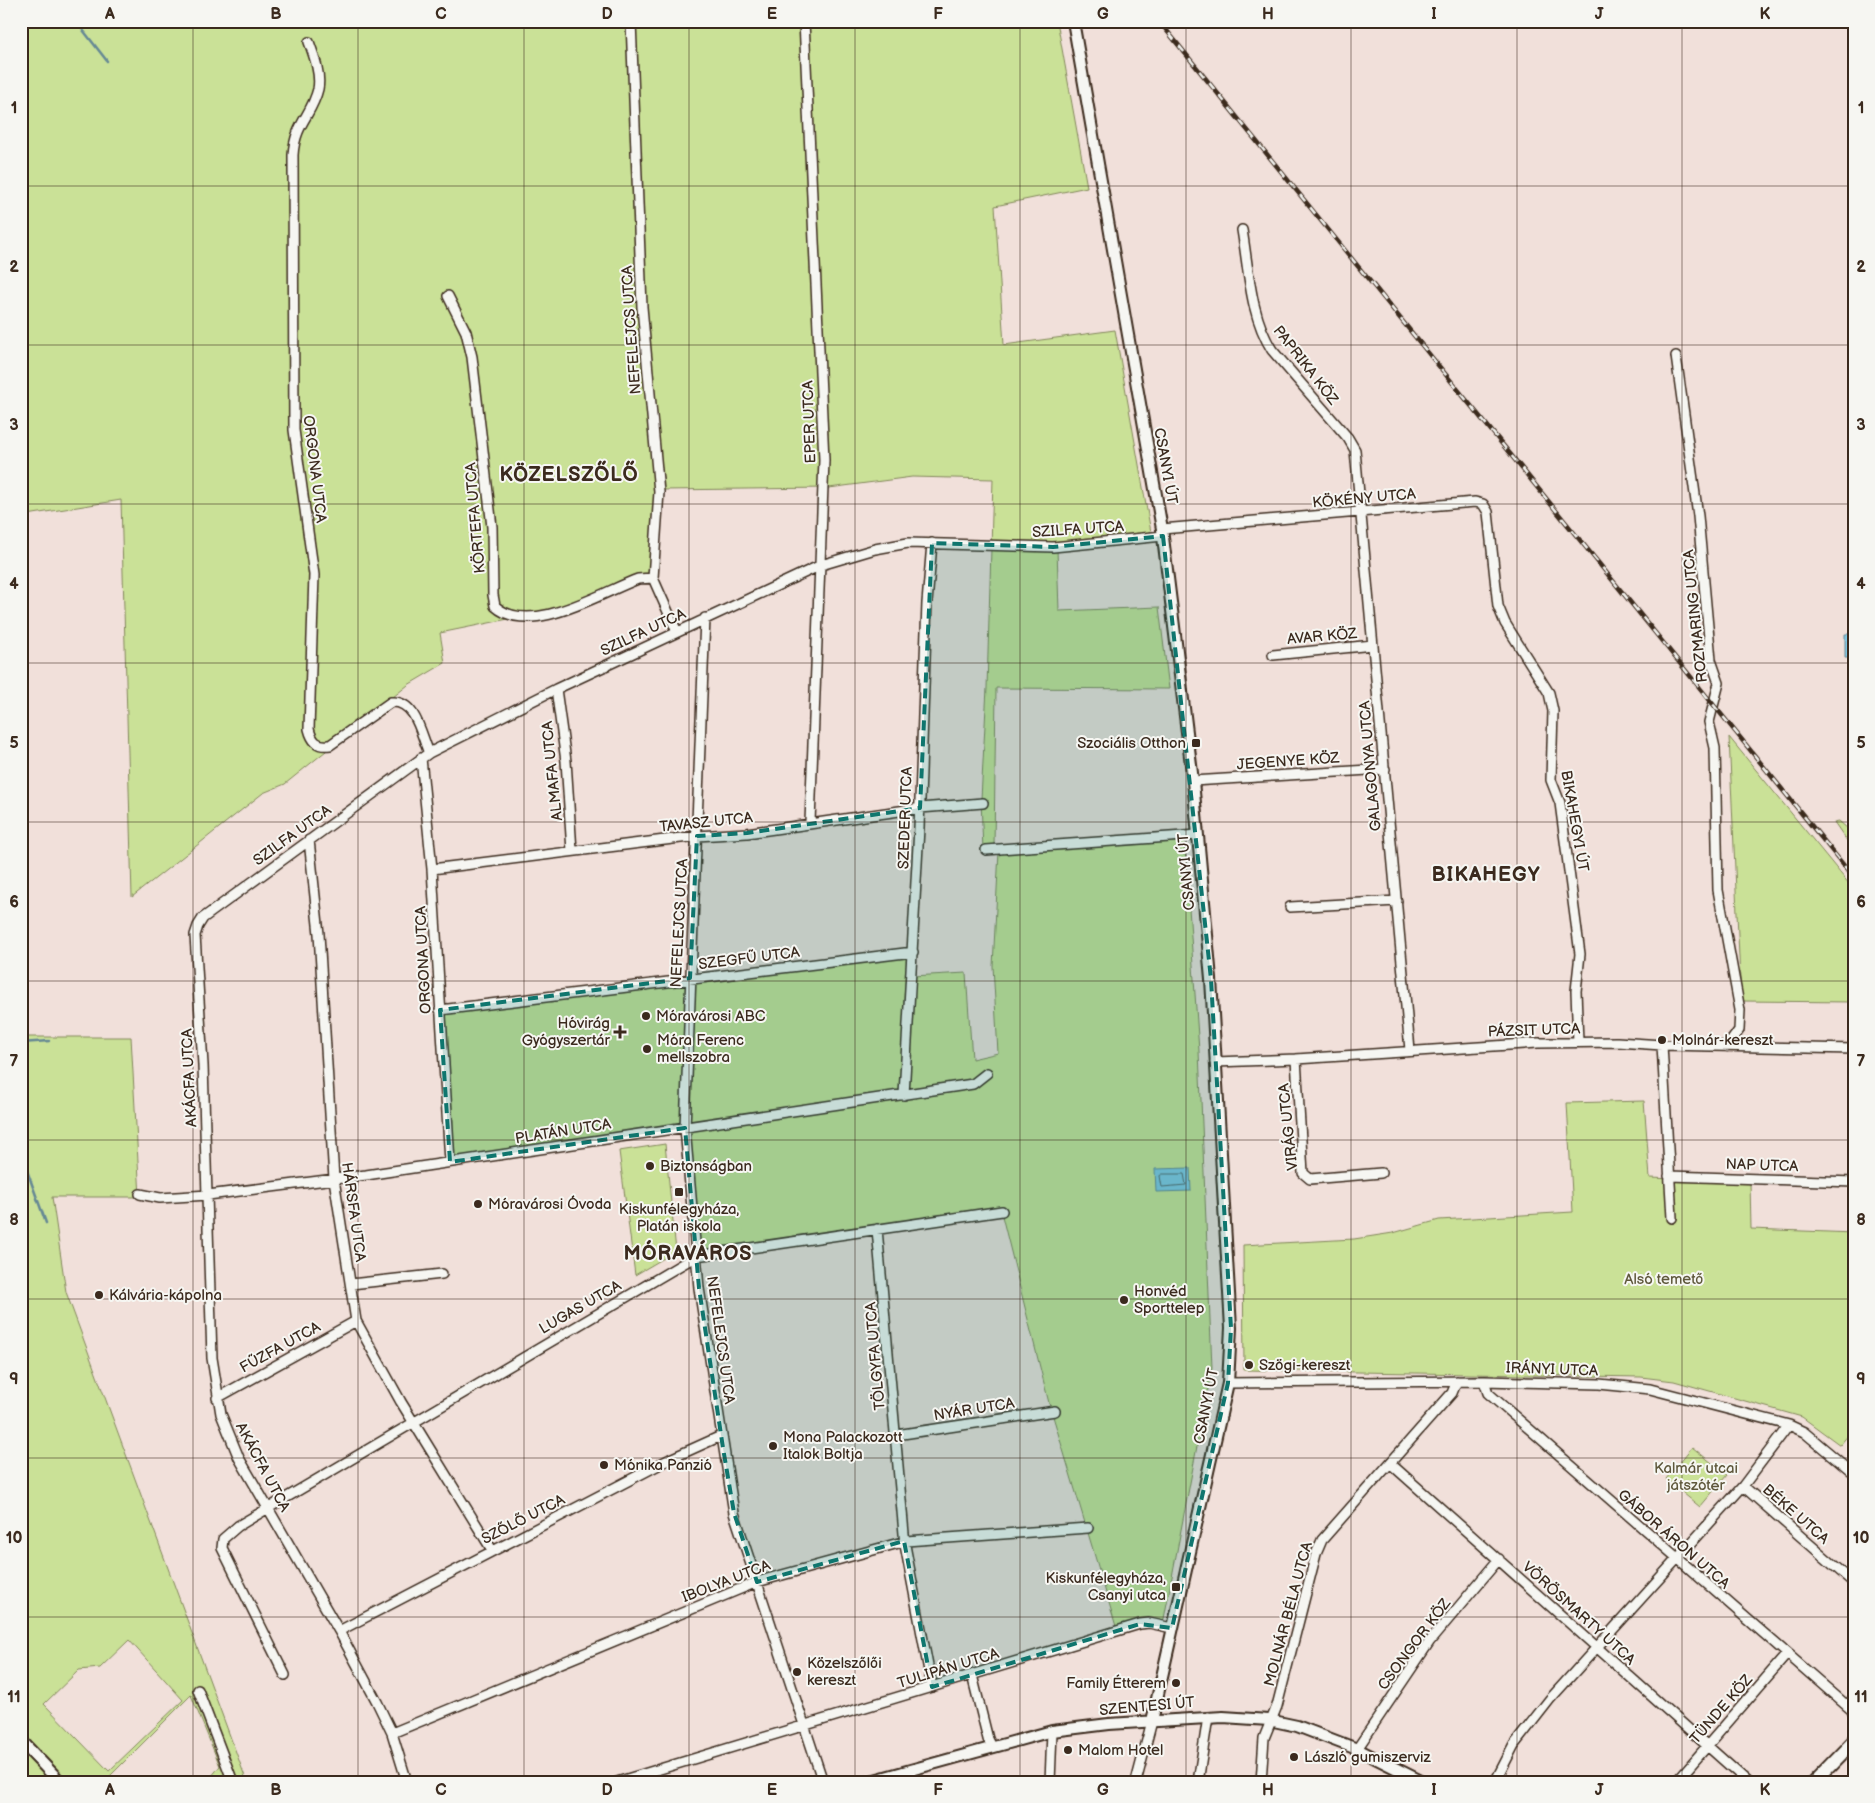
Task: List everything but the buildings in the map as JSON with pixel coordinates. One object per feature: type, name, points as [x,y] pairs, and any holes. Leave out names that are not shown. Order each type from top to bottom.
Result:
[{"type":"main road","points":[[21,1741],[60,1782]]},
{"type":"main road","points":[[1814,1782],[1854,1741]]},
{"type":"street","name":"NEFELEJCS UTCA","points":[[631,21],[642,307],[659,492],[653,578],[677,632]]},
{"type":"street","name":"EPER UTCA","points":[[804,21],[824,450],[810,822]]},
{"type":"street","name":"CSANYI ÚT","points":[[1073,21],[1163,532],[1193,781],[1211,979],[1230,1328],[1228,1383],[1152,1721]]},
{"type":"street","name":"ORGONA UTCA","points":[[309,42],[317,72],[318,89],[294,140],[293,185],[294,430],[314,575],[309,729],[314,742],[330,745],[391,702],[398,701],[411,709],[425,756],[450,1162]]},
{"type":"street","name":"PAPRIKA KÖZ","points":[[1242,230],[1257,321],[1272,350],[1352,444],[1355,450],[1358,479]]},
{"type":"street","name":"KÖRTEFA UTCA","points":[[448,296],[466,332],[472,357],[492,527],[493,595],[496,606],[512,616],[549,614],[560,612],[638,579],[653,578]]},
{"type":"street","name":"ROZMARING UTCA","points":[[1676,356],[1698,516],[1711,660],[1718,683],[1709,722],[1715,748],[1718,890],[1740,1010],[1739,1030],[1727,1047]]},
{"type":"street","name":"GALAGONYA UTCA","points":[[1358,479],[1410,1050]]},
{"type":"street","name":"KÖKÉNY UTCA","points":[[1163,532],[1480,502],[1488,512],[1494,588]]},
{"type":"street","name":"SZILFA UTCA","points":[[198,926],[203,918],[425,756],[556,689],[821,565],[875,549],[908,543],[932,542],[1052,548],[1163,532]]},
{"type":"street","name":"SZEDER UTCA","points":[[904,1094],[920,808],[927,603],[932,542]]},
{"type":"street","name":"BIKAHEGYI ÚT","points":[[1494,588],[1498,606],[1505,623],[1542,679],[1551,702],[1551,780],[1560,803],[1580,954],[1576,991],[1578,1042]]},
{"type":"street","name":"NEFELEJCS UTCA","points":[[705,618],[685,1128],[696,1256],[721,1436],[734,1513],[823,1782]]},
{"type":"street","name":"AVAR KÖZ","points":[[1273,654],[1373,645]]},
{"type":"street","name":"ALMAFA UTCA","points":[[556,689],[566,761],[572,851]]},
{"type":"street","name":"JEGENYE KÖZ","points":[[1193,781],[1385,769]]},
{"type":"street","name":"TAVASZ UTCA","points":[[432,869],[696,836],[747,833],[810,822],[920,808],[983,803]]},
{"type":"street","points":[[986,850],[1198,835]]},
{"type":"street","name":"HÁRSFA UTCA","points":[[309,840],[318,934],[334,1179],[356,1320],[387,1378],[492,1550]]},
{"type":"street","points":[[1290,907],[1397,901]]},
{"type":"street","name":"AKÁCFA UTCA","points":[[198,926],[195,935],[208,1195],[212,1358],[217,1398],[231,1441],[339,1631],[392,1733],[407,1782]]},
{"type":"street","name":"SZEGFŰ UTCA","points":[[440,1010],[913,952]]},
{"type":"street","name":"PÁZSIT UTCA","points":[[1215,1062],[1578,1042],[1662,1046],[1854,1049]]},
{"type":"street","points":[[1662,1046],[1672,1218]]},
{"type":"street","name":"VIRÁG UTCA","points":[[1296,1059],[1303,1173],[1310,1179],[1381,1174]]},
{"type":"street","name":"PLATÁN UTCA","points":[[140,1194],[160,1198],[208,1195],[334,1179],[973,1084],[987,1074]]},
{"type":"street","name":"NAP UTCA","points":[[1669,1176],[1854,1182]]},
{"type":"street","name":"LUGAS UTCA","points":[[285,1675],[222,1548],[223,1539],[232,1530],[696,1256],[1002,1211]]},
{"type":"street","name":"TÖLGYFA UTCA","points":[[877,1229],[904,1541],[932,1687]]},
{"type":"street","points":[[351,1284],[442,1274]]},
{"type":"street","name":"FŰZFA UTCA","points":[[217,1398],[356,1320]]},
{"type":"street","name":"MOLNÁR BÉLA UTCA","points":[[1261,1782],[1264,1738],[1277,1706],[1316,1554],[1322,1540],[1452,1393],[1457,1381]]},
{"type":"street","name":"IRÁNYI UTCA","points":[[1228,1383],[1484,1381],[1650,1389],[1789,1425],[1804,1432],[1854,1474]]},
{"type":"street","name":"GÁBOR ÁRON UTCA","points":[[1484,1381],[1488,1393],[1850,1709]]},
{"type":"street","name":"NYÁR UTCA","points":[[896,1435],[1055,1411]]},
{"type":"street","points":[[1495,1782],[1514,1745],[1550,1700],[1743,1486],[1789,1425]]},
{"type":"street","name":"SZŐLŐ UTCA","points":[[339,1631],[670,1459],[721,1436]]},
{"type":"street","name":"VÖRÖSMARTY UTCA","points":[[1390,1464],[1748,1782]]},
{"type":"street","name":"BÉKE UTCA","points":[[1743,1486],[1854,1583]]},
{"type":"street","name":"IBOLYA UTCA","points":[[392,1733],[757,1582],[904,1541],[1088,1528]]},
{"type":"street","name":"CSONGOR KÖZ","points":[[1357,1749],[1430,1641],[1499,1559]]},
{"type":"street","name":"TULIPÁN UTCA","points":[[618,1782],[805,1724],[1132,1627],[1149,1623],[1172,1628]]},
{"type":"street","name":"TÜNDE KÖZ","points":[[1676,1782],[1787,1654]]},
{"type":"street","points":[[972,1675],[988,1739],[992,1747]]},
{"type":"street","points":[[198,1690],[233,1782]]},
{"type":"street","points":[[1850,1709],[1854,1698]]},
{"type":"street","points":[[1198,1782],[1208,1717]]},
{"type":"street","name":"SZENTESI ÚT","points":[[867,1782],[904,1777],[992,1747],[1052,1731],[1109,1724],[1208,1717],[1270,1720],[1312,1731],[1357,1749],[1423,1782]]},
{"type":"street","points":[[1136,1782],[1152,1721]]},
{"type":"street","points":[[1050,1782],[1052,1731]]},
{"type":"highlighted area","points":[[1163,536],[1211,979],[1231,1328],[1228,1383],[1172,1628],[1140,1624],[932,1687],[904,1541],[757,1582],[734,1513],[723,1448],[699,1288],[685,1128],[450,1162],[440,1010],[690,978],[697,836],[747,833],[920,808],[932,543],[1053,547]]},
{"type":"green space","points":[[21,21],[1057,21],[1087,187],[995,206],[1004,345],[1115,330],[1152,538],[1057,549],[1059,611],[1159,607],[1169,689],[996,688],[994,848],[983,851],[981,799],[987,688],[993,479],[912,477],[829,488],[662,490],[656,573],[567,607],[440,633],[445,663],[408,685],[285,784],[263,793],[132,897],[121,500],[21,516]]},
{"type":"green space","points":[[1729,737],[1854,890],[1854,1002],[1741,1001]]},
{"type":"green space","points":[[1839,821],[1848,829],[1854,831],[1854,851],[1834,822]]},
{"type":"green space","points":[[1184,836],[1199,1051],[1212,1368],[1162,1629],[1148,1626],[1118,1633],[1049,1403],[1001,1212],[696,1255],[685,1128],[450,1162],[440,1010],[913,952],[912,976],[966,973],[972,1059],[998,1053],[993,966],[999,851]]},
{"type":"green space","points":[[21,1037],[131,1037],[140,1197],[52,1197],[66,1292],[247,1782],[207,1782],[220,1766],[191,1695],[110,1776],[115,1782],[21,1782]],"holes":[[[129,1640],[183,1700],[109,1771],[44,1704],[79,1670],[100,1668]]]},
{"type":"green space","name":"Alsó temető","points":[[1644,1101],[1650,1178],[1750,1182],[1751,1229],[1854,1233],[1854,1435],[1850,1433],[1840,1445],[1802,1417],[1674,1381],[1641,1377],[1244,1370],[1243,1245],[1354,1239],[1393,1233],[1439,1220],[1573,1212],[1567,1103]]},
{"type":"green space","points":[[665,1144],[676,1251],[635,1275],[619,1151]]},
{"type":"green space","name":"Kalmár utcai játszótér","points":[[1692,1447],[1727,1475],[1700,1507],[1666,1479]]},
{"type":"water","points":[[1845,634],[1854,634],[1854,658],[1845,658]]},
{"type":"water","points":[[1190,1168],[1191,1191],[1156,1192],[1155,1169]]},
{"type":"waterway","points":[[76,21],[107,61]]},
{"type":"waterway","points":[[21,1043],[49,1041]]},
{"type":"waterway","points":[[21,1154],[46,1223]]},
{"type":"railway","points":[[1159,21],[1854,878]]},
{"type":"place","name":"Szociális Otthon","points":[[1196,743]]},
{"type":"place","name":"Móravárosi ABC","points":[[646,1016]]},
{"type":"place","name":"Hóvirág Gyógyszertár","points":[[620,1032]]},
{"type":"place","name":"Molnár-kereszt","points":[[1662,1040]]},
{"type":"place","name":"Móra Ferenc mellszobra","points":[[647,1049]]},
{"type":"place","name":"Biztonságban","points":[[650,1166]]},
{"type":"place","name":"Kiskunfélegyháza, Platán iskola","points":[[679,1192]]},
{"type":"place","name":"Móravárosi Óvoda","points":[[478,1204]]},
{"type":"place","name":"Kálvária-kápolna","points":[[99,1295]]},
{"type":"place","name":"Honvéd Sporttelep","points":[[1124,1300]]},
{"type":"place","name":"Szögi-kereszt","points":[[1249,1365]]},
{"type":"place","name":"Mona Palackozott Italok Boltja","points":[[773,1446]]},
{"type":"place","name":"Mónika Panzió","points":[[604,1465]]},
{"type":"place","name":"Kiskunfélegyháza, Csanyi utca","points":[[1176,1587]]},
{"type":"place","name":"Közelszőlői kereszt","points":[[797,1672]]},
{"type":"place","name":"Family Étterem","points":[[1176,1683]]},
{"type":"place","name":"Malom Hotel","points":[[1068,1750]]},
{"type":"place","name":"László gumiszerviz","points":[[1294,1757]]},
{"type":"district","name":"KÖZELSZŐLŐ","points":[[569,474]]},
{"type":"district","name":"BIKAHEGY","points":[[1486,874]]},
{"type":"district","name":"MÓRAVÁROS","points":[[688,1253]]}]
